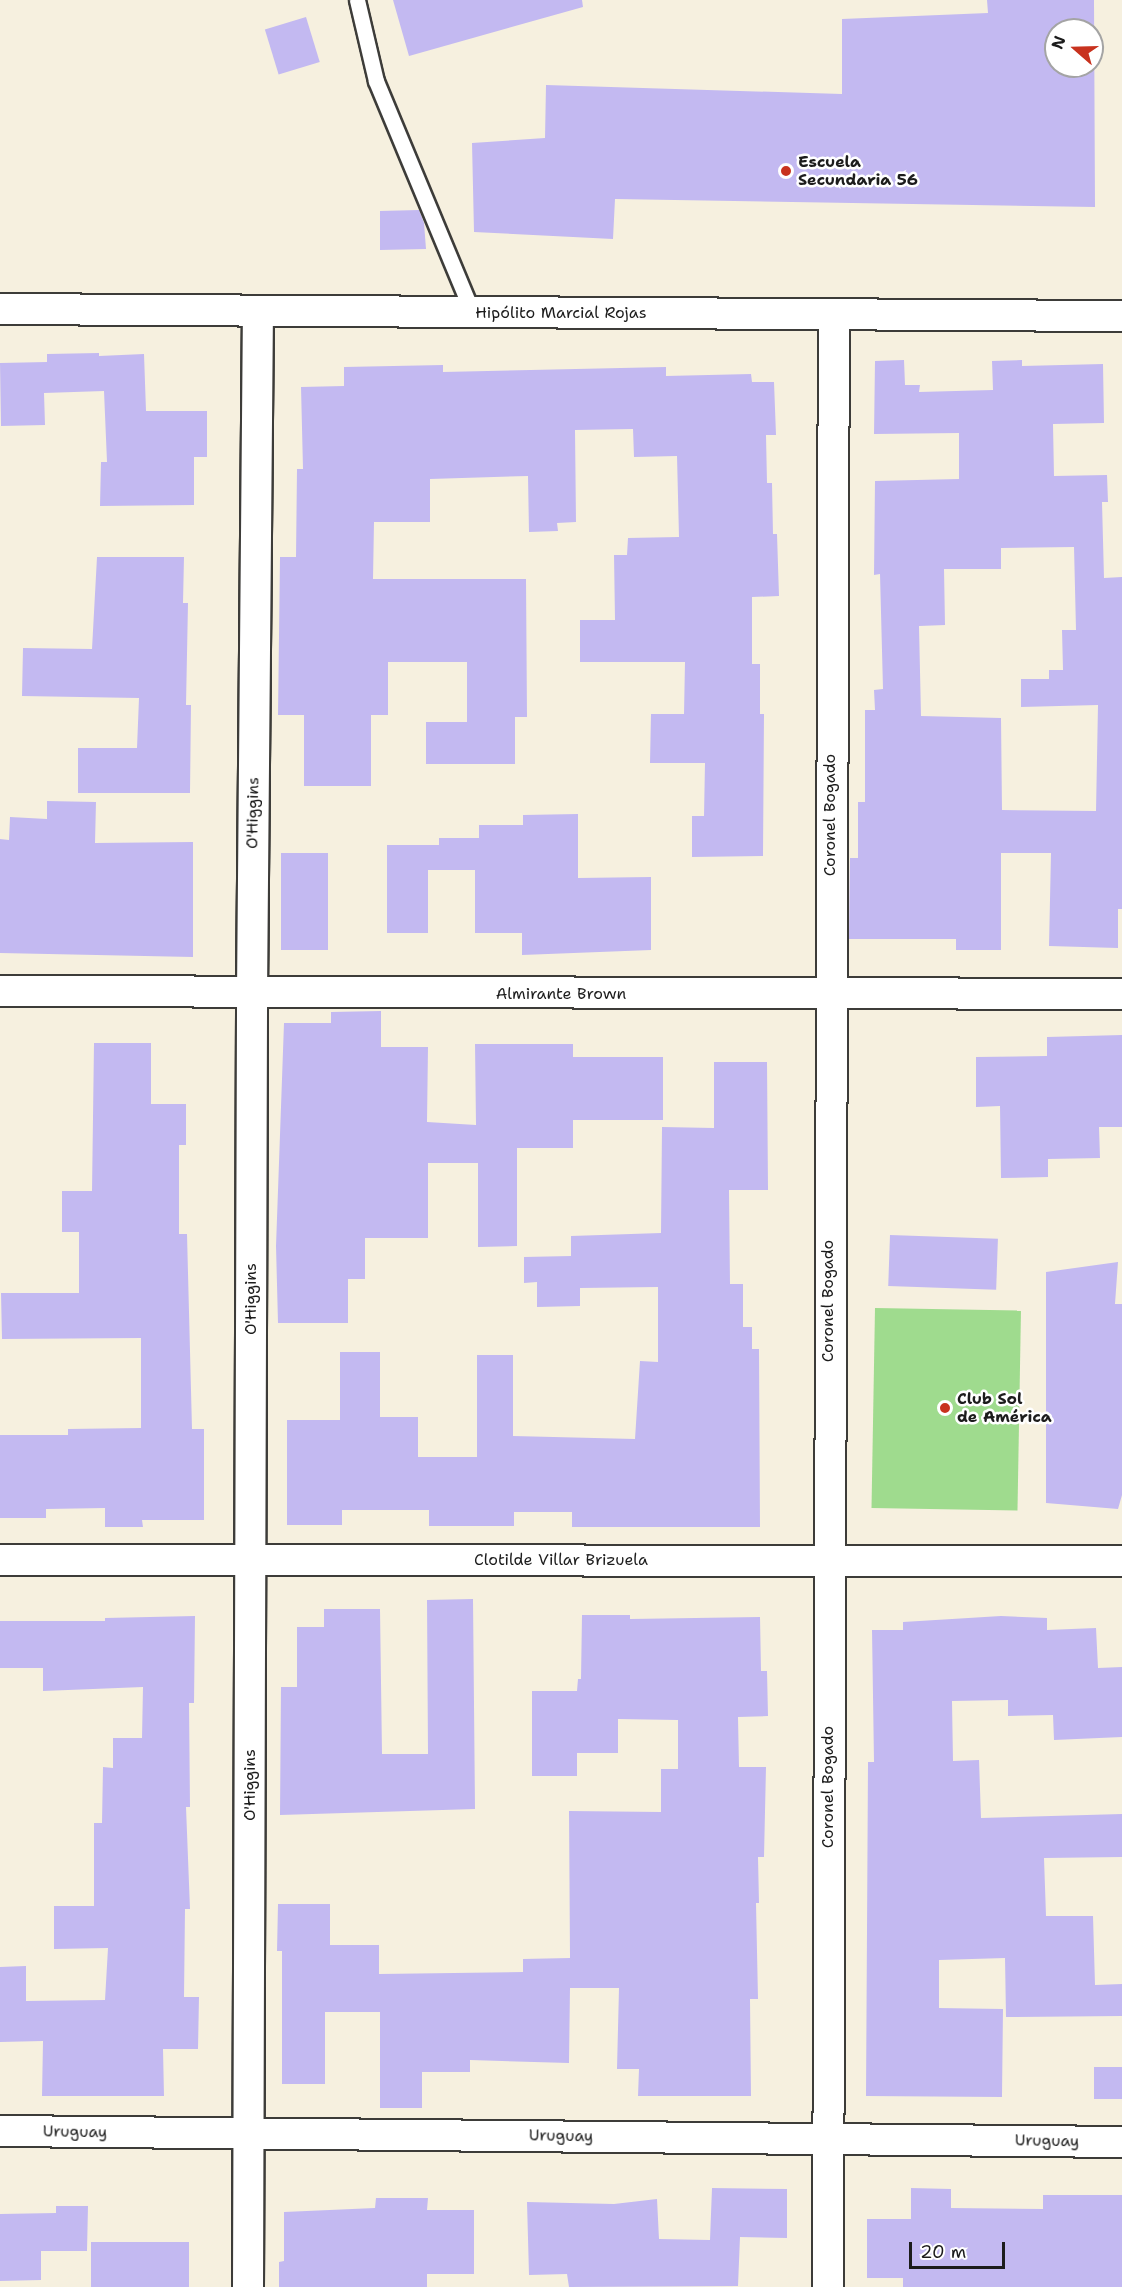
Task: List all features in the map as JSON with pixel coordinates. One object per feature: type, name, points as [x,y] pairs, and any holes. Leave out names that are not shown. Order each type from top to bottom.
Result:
[{"type":"street","name":"Hipólito Marcial Rojas","points":[[0,309],[1122,316]]},
{"type":"street","name":"O'Higgins","points":[[248,2287],[252,994],[258,311]]},
{"type":"street","name":"Coronel Bogado","points":[[828,2287],[829,994],[834,314]]},
{"type":"street","name":"Almirante Brown","points":[[0,991],[252,994],[1122,994]]},
{"type":"street","name":"Clotilde Villar Brizuela","points":[[0,1560],[1122,1561]]},
{"type":"street","name":"Uruguay","points":[[0,2131],[1122,2142]]},
{"type":"lane","points":[[357,0],[376,81],[472,312]]},
{"type":"green space","name":"Club Sol de América","points":[[875,1308],[1021,1311],[1017,1511],[872,1508]]},
{"type":"building","points":[[393,0],[582,0],[583,7],[409,56]]},
{"type":"building","name":"Escuela Secundaria 56","points":[[987,0],[1094,0],[1094,18],[1044,18],[1044,78],[1094,78],[1095,207],[615,199],[613,239],[474,232],[472,143],[545,138],[546,85],[842,94],[842,19],[988,13]]},
{"type":"building","points":[[306,17],[320,62],[279,75],[265,30]]},
{"type":"building","points":[[419,210],[424,223],[426,249],[380,250],[380,211]]},
{"type":"building","points":[[99,353],[99,356],[144,354],[146,411],[207,411],[207,457],[194,457],[194,505],[100,506],[101,462],[107,462],[104,391],[44,393],[45,425],[1,426],[0,363],[47,362],[47,354]]},
{"type":"building","points":[[904,360],[905,385],[920,385],[919,392],[993,390],[992,361],[1022,360],[1022,366],[1103,364],[1104,423],[1053,424],[1054,476],[1107,475],[1108,502],[1102,502],[1104,578],[1122,577],[1122,909],[1118,909],[1118,948],[1049,946],[1051,853],[1001,853],[1001,950],[956,950],[956,939],[849,939],[850,858],[858,858],[858,802],[865,802],[865,710],[875,710],[874,690],[883,689],[880,574],[874,575],[875,481],[959,479],[959,433],[874,434],[875,361]],"holes":[[[1074,547],[1076,630],[1062,630],[1063,670],[1049,670],[1049,679],[1021,679],[1021,707],[1098,705],[1096,811],[1002,810],[1001,718],[921,716],[919,626],[945,625],[944,569],[1001,569],[1001,548]]]},
{"type":"building","points":[[443,365],[443,372],[666,367],[666,376],[751,374],[752,382],[774,382],[776,435],[766,435],[767,483],[772,483],[773,534],[777,534],[779,596],[752,597],[752,664],[760,664],[760,714],[764,714],[763,856],[692,857],[692,816],[704,816],[705,763],[650,763],[651,714],[684,714],[685,662],[580,662],[580,620],[615,620],[614,555],[627,555],[628,538],[679,537],[677,456],[634,457],[633,429],[575,430],[576,522],[557,523],[558,531],[529,532],[528,476],[430,479],[430,522],[374,522],[373,579],[526,579],[527,717],[515,717],[515,764],[426,764],[426,722],[467,722],[467,662],[388,662],[388,715],[371,715],[371,786],[304,786],[304,715],[278,715],[280,557],[296,557],[297,469],[303,469],[301,387],[344,386],[344,367]]},
{"type":"building","points":[[97,557],[184,557],[183,603],[188,603],[186,705],[191,705],[190,793],[78,793],[78,748],[137,748],[139,698],[22,696],[23,648],[92,649]]},
{"type":"building","points":[[47,801],[96,802],[95,843],[193,842],[193,957],[0,953],[0,839],[9,840],[10,817],[47,819]]},
{"type":"building","points":[[578,814],[578,878],[651,877],[651,950],[522,955],[522,933],[475,933],[475,870],[428,870],[428,933],[387,933],[387,845],[439,845],[439,838],[479,838],[479,825],[523,825],[523,815]]},
{"type":"building","points":[[281,853],[328,853],[328,950],[281,950]]},
{"type":"building","points":[[381,1011],[381,1047],[428,1047],[427,1122],[476,1125],[475,1044],[573,1044],[573,1057],[663,1057],[663,1120],[573,1120],[573,1148],[517,1148],[517,1246],[478,1247],[478,1163],[428,1163],[428,1238],[365,1238],[365,1279],[348,1279],[348,1323],[278,1323],[276,1246],[284,1023],[331,1023],[331,1012]]},
{"type":"building","points":[[1122,1035],[1122,1127],[1099,1127],[1100,1158],[1048,1159],[1048,1177],[1001,1178],[1000,1106],[976,1107],[976,1057],[1047,1056],[1047,1037]]},
{"type":"building","points":[[94,1043],[151,1043],[151,1104],[186,1104],[186,1145],[179,1145],[179,1234],[187,1234],[192,1429],[204,1429],[204,1520],[142,1520],[143,1527],[105,1527],[105,1508],[46,1509],[46,1518],[0,1518],[0,1435],[68,1435],[68,1429],[141,1428],[141,1338],[2,1339],[1,1293],[79,1293],[79,1232],[62,1232],[62,1191],[92,1191]]},
{"type":"building","points":[[714,1062],[767,1062],[768,1190],[729,1190],[730,1284],[743,1284],[743,1327],[752,1327],[752,1349],[759,1349],[760,1527],[572,1527],[572,1512],[514,1512],[514,1526],[429,1526],[429,1510],[342,1510],[342,1525],[287,1525],[287,1420],[340,1420],[340,1352],[380,1352],[380,1417],[418,1417],[418,1457],[477,1457],[477,1355],[513,1355],[513,1436],[635,1439],[640,1361],[658,1362],[658,1287],[580,1288],[580,1306],[537,1307],[537,1282],[524,1283],[524,1257],[571,1256],[571,1236],[661,1233],[662,1127],[714,1128]]},
{"type":"building","points":[[890,1235],[998,1239],[996,1290],[888,1286]]},
{"type":"building","points":[[1118,1262],[1115,1304],[1122,1304],[1122,1495],[1118,1509],[1046,1503],[1046,1272]]},
{"type":"building","points":[[473,1599],[475,1809],[280,1815],[281,1687],[297,1687],[297,1627],[324,1627],[324,1609],[380,1609],[382,1754],[428,1754],[427,1600]]},
{"type":"building","points":[[582,1615],[630,1615],[630,1619],[760,1617],[761,1671],[767,1671],[768,1716],[738,1717],[739,1767],[766,1767],[764,1857],[758,1857],[759,1903],[756,1903],[758,1999],[750,1999],[751,2096],[638,2096],[639,2069],[617,2069],[619,1988],[570,1988],[569,2063],[470,2060],[470,2072],[422,2072],[422,2108],[380,2108],[380,2012],[325,2012],[325,2084],[282,2084],[282,1951],[277,1951],[278,1904],[330,1904],[330,1945],[379,1945],[379,1974],[523,1972],[523,1959],[570,1958],[569,1811],[661,1812],[661,1769],[678,1769],[678,1720],[618,1719],[618,1753],[577,1753],[577,1776],[532,1776],[532,1691],[577,1691],[578,1679],[581,1679]]},
{"type":"building","points":[[195,1616],[194,1703],[189,1703],[190,1807],[186,1807],[190,1909],[185,1909],[184,1997],[199,1997],[198,2049],[163,2049],[164,2096],[42,2096],[43,2041],[0,2042],[0,1967],[26,1966],[26,2001],[105,2000],[108,1948],[54,1949],[54,1906],[94,1906],[94,1823],[102,1823],[103,1767],[113,1768],[113,1738],[142,1738],[143,1687],[43,1691],[43,1668],[0,1668],[0,1621],[105,1621],[105,1618]]},
{"type":"building","points":[[1001,1616],[1047,1618],[1047,1630],[1096,1628],[1098,1668],[1122,1667],[1122,1737],[1054,1740],[1053,1715],[1008,1716],[1008,1700],[952,1701],[953,1761],[979,1760],[981,1818],[1122,1814],[1122,1857],[1044,1858],[1046,1916],[1093,1916],[1095,1985],[1122,1984],[1122,2016],[1006,2017],[1005,1958],[939,1960],[939,2008],[1003,2009],[1002,2097],[866,2096],[868,1762],[874,1762],[872,1630],[903,1630],[903,1622]]},
{"type":"building","points":[[1094,2067],[1122,2067],[1122,2099],[1094,2099]]},
{"type":"building","points":[[712,2188],[787,2189],[787,2238],[740,2237],[738,2286],[569,2287],[567,2274],[529,2275],[527,2202],[614,2204],[657,2199],[659,2239],[710,2240]]},
{"type":"building","points":[[911,2188],[951,2189],[951,2208],[1043,2209],[1043,2195],[1122,2195],[1122,2287],[903,2287],[903,2278],[867,2278],[867,2219],[911,2219]]},
{"type":"building","points":[[376,2198],[428,2198],[427,2210],[474,2210],[474,2274],[427,2274],[427,2287],[279,2287],[279,2262],[284,2261],[284,2212],[375,2208]]},
{"type":"building","points":[[56,2206],[88,2206],[87,2251],[41,2251],[41,2280],[0,2281],[0,2214],[56,2213]]},
{"type":"building","points":[[91,2242],[189,2242],[189,2287],[91,2287]]},
{"type":"place","name":"Escuela Secundaria 56","points":[[786,171]]},
{"type":"place","name":"Club Sol de América","points":[[945,1408]]}]
